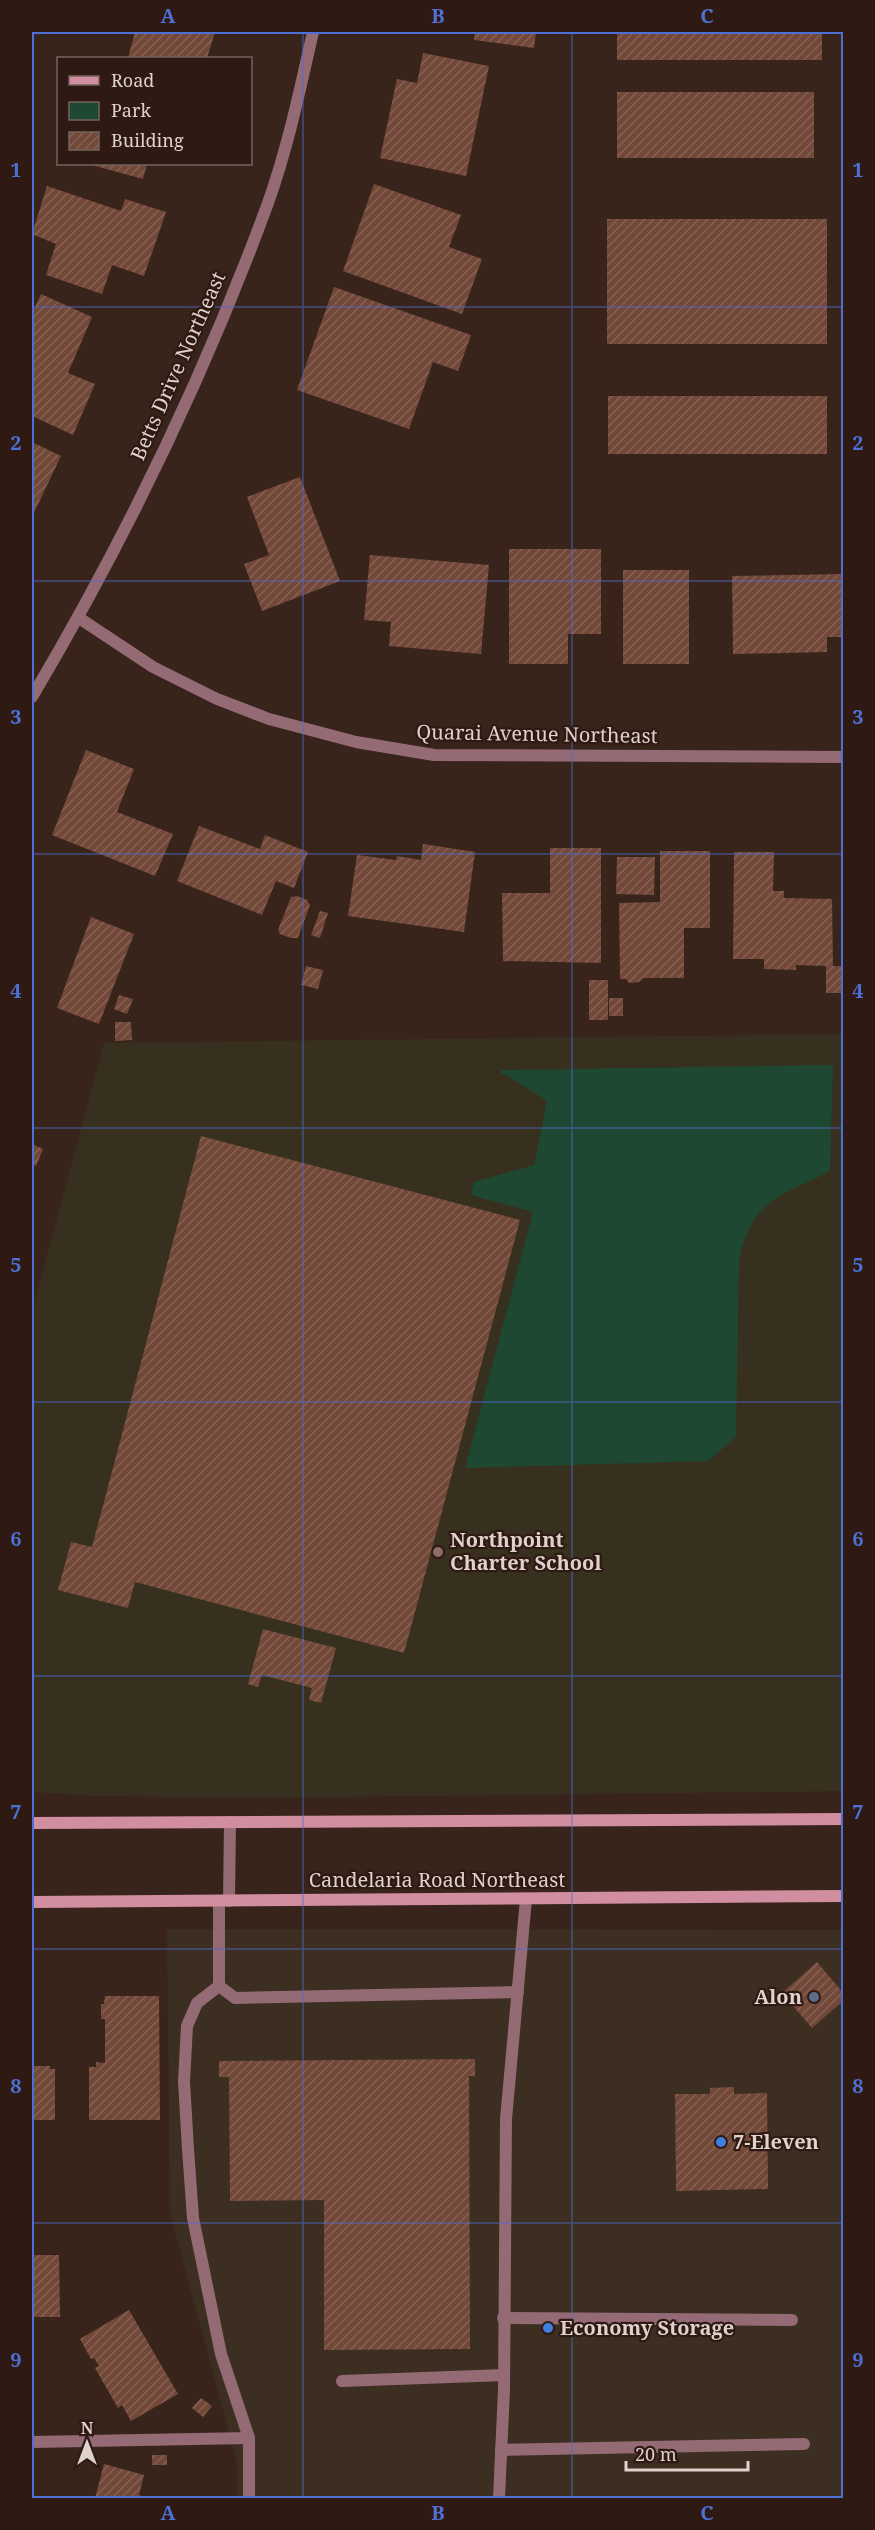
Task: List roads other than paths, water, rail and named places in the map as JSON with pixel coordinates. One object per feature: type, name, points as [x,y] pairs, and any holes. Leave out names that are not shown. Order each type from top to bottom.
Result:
[{"type":"main road","points":[[32,1823],[843,1819]]},
{"type":"main road","name":"Candelaria Road Northeast","points":[[32,1902],[843,1896]]},
{"type":"street","name":"Betts Drive Northeast","points":[[32,697],[79,618],[171,438],[216,335],[268,201],[287,139],[313,32]]},
{"type":"street","name":"Quarai Avenue Northeast","points":[[79,618],[153,667],[217,699],[268,719],[356,742],[434,755],[843,757]]},
{"type":"street","points":[[230,1822],[219,1986],[197,2003],[187,2026],[184,2082],[193,2218],[221,2354],[249,2438],[249,2499]]},
{"type":"street","points":[[499,2499],[504,2375],[506,2119],[526,1899]]},
{"type":"street","points":[[219,1986],[234,1998],[518,1992]]},
{"type":"street","points":[[503,2318],[792,2320]]},
{"type":"street","points":[[342,2381],[504,2375]]},
{"type":"street","points":[[32,2442],[249,2438]]},
{"type":"street","points":[[501,2450],[804,2444]]},
{"type":"place","name":"Northpoint Charter School","points":[[438,1552]]},
{"type":"place","name":"Alon","points":[[814,1997]]},
{"type":"place","name":"7-Eleven","points":[[721,2142]]},
{"type":"place","name":"Economy Storage","points":[[548,2328]]}]
